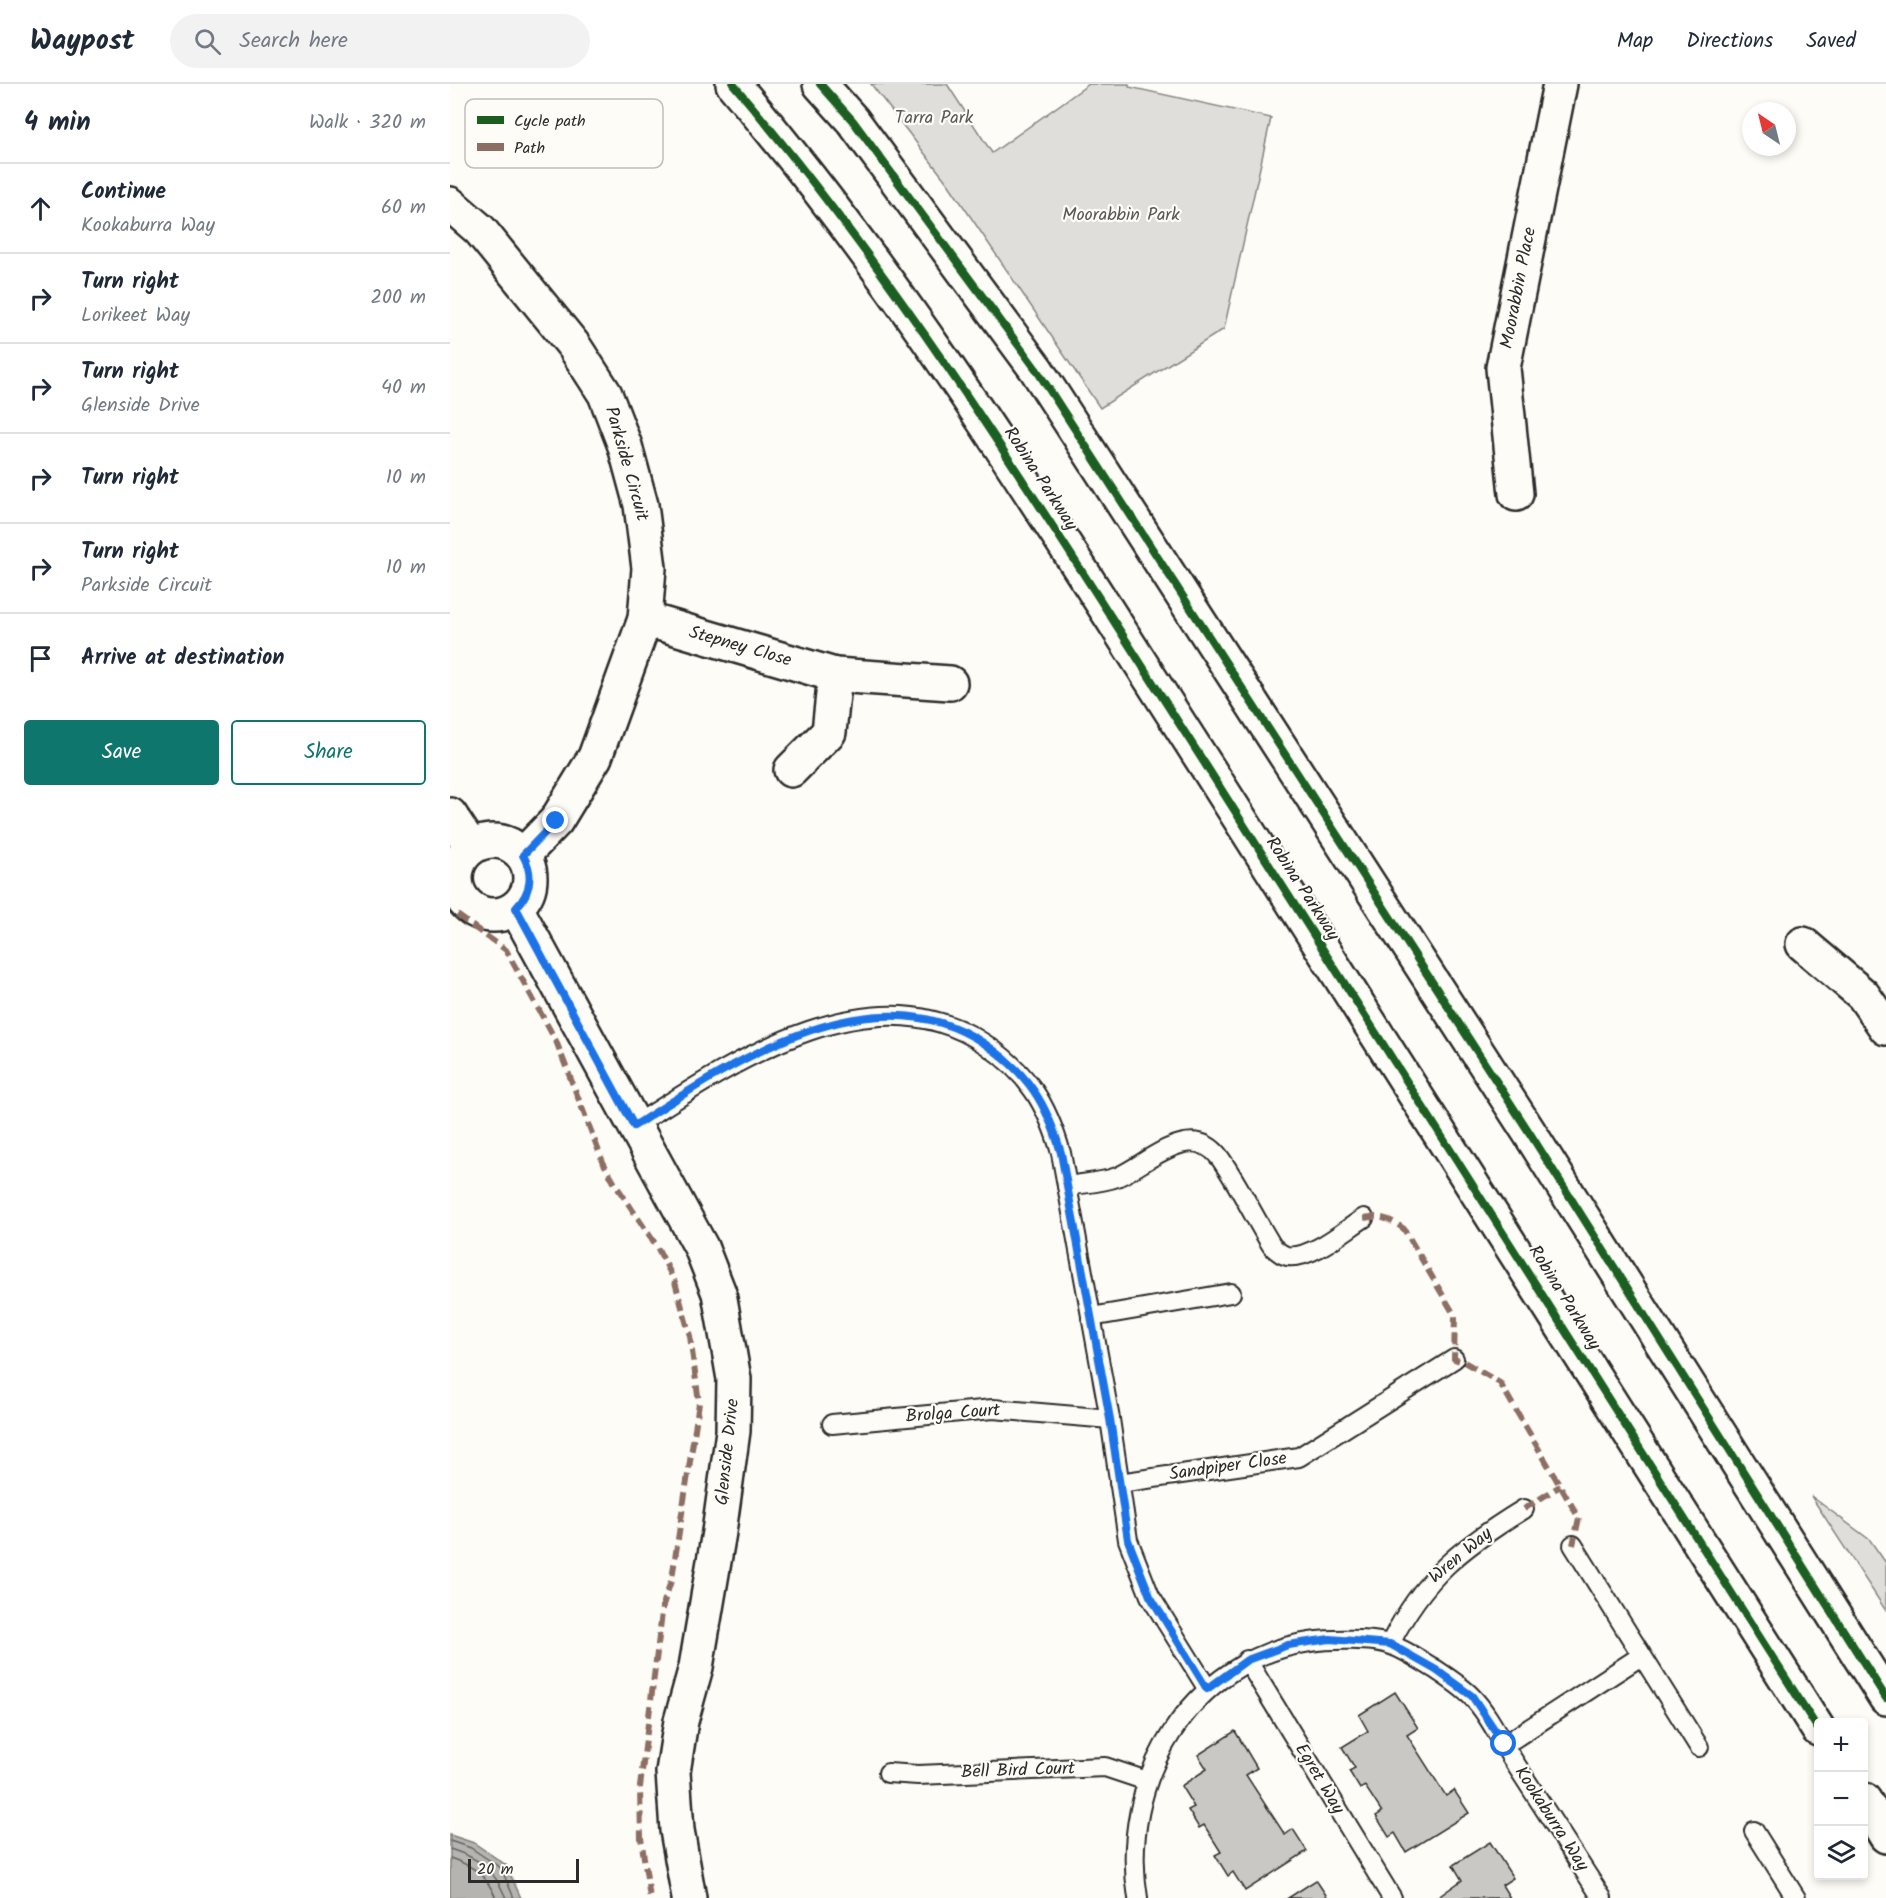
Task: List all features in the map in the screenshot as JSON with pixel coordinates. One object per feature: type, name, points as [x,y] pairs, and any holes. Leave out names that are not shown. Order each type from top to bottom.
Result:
[{"type":"main road","name":"Robina Parkway","points":[[733,84],[799,162],[975,405],[1465,1170],[1814,1723]]},
{"type":"main road","points":[[820,84],[853,121],[1036,369],[1529,1132],[1886,1698]]},
{"type":"main road","name":"Moorabbin Place","points":[[1516,494],[1503,368],[1560,84]]},
{"type":"main road","name":"Parkside Circuit","points":[[450,204],[480,230],[574,346],[605,394],[624,446],[641,505],[649,568],[645,619],[595,757],[556,821],[523,855]]},
{"type":"main road","name":"Stepney Close","points":[[645,619],[835,675],[950,683]]},
{"type":"main road","points":[[791,770],[829,732],[835,675]]},
{"type":"main road","points":[[450,815],[471,847]]},
{"type":"main road","points":[[499,841],[517,848],[523,855],[530,873],[530,883],[516,908],[497,915],[487,915],[456,902],[458,862],[471,847],[480,843],[499,841]]},
{"type":"main road","name":"Glenside Drive","points":[[516,908],[701,1247],[719,1293],[734,1379],[733,1431],[719,1532],[696,1667],[681,1721],[673,1772],[677,1830],[689,1898]]},
{"type":"main road","points":[[1803,944],[1863,995],[1886,1028]]},
{"type":"main road","points":[[1868,1808],[1886,1836]]},
{"type":"lane","points":[[634,1126],[710,1077],[752,1054],[796,1036],[850,1020],[899,1015],[940,1022],[975,1037],[1008,1059],[1030,1083],[1051,1119],[1067,1186],[1110,1419],[1128,1540],[1136,1567],[1150,1596],[1207,1689]]},
{"type":"lane","points":[[1067,1186],[1107,1180],[1120,1175],[1162,1149],[1181,1143],[1202,1145],[1219,1156],[1272,1246],[1285,1256],[1297,1257],[1311,1252],[1364,1218]]},
{"type":"lane","points":[[1091,1317],[1231,1293]]},
{"type":"lane","name":"Sandpiper Close","points":[[1119,1483],[1299,1457],[1454,1359]]},
{"type":"lane","name":"Brolga Court","points":[[832,1424],[993,1409],[1110,1419]]},
{"type":"lane","name":"Wren Way","points":[[1390,1644],[1424,1587],[1474,1540],[1524,1509]]},
{"type":"lane","points":[[1573,1545],[1699,1747]]},
{"type":"lane","name":"Kookaburra Way","points":[[1138,1898],[1135,1880],[1135,1830],[1147,1780],[1170,1735],[1207,1689],[1247,1660],[1288,1645],[1330,1639],[1390,1644],[1436,1670],[1472,1696],[1602,1898]]},
{"type":"lane","points":[[1504,1744],[1641,1656]]},
{"type":"lane","name":"Egret Way","points":[[1247,1660],[1392,1898]]},
{"type":"lane","name":"Bell Bird Court","points":[[888,1773],[918,1775],[1105,1767],[1147,1780]]},
{"type":"lane","points":[[1754,1831],[1796,1898]]},
{"type":"green space","name":"Moorabbin Park","points":[[871,84],[947,84],[992,153],[1089,84],[1129,84],[1129,87],[1271,118],[1224,329],[1100,408],[949,185]]},
{"type":"green space","points":[[1811,1496],[1870,1540],[1886,1563],[1886,1611]]},
{"type":"water","points":[[450,1835],[474,1843],[506,1865],[521,1898],[450,1898]]},
{"type":"building","points":[[1395,1692],[1418,1728],[1407,1735],[1446,1796],[1454,1790],[1469,1813],[1406,1852],[1395,1833],[1389,1837],[1376,1816],[1382,1812],[1365,1786],[1360,1789],[1349,1771],[1355,1768],[1342,1747],[1368,1731],[1359,1715]]},
{"type":"building","points":[[1235,1731],[1257,1768],[1246,1775],[1285,1835],[1293,1829],[1307,1851],[1245,1891],[1233,1872],[1228,1876],[1215,1855],[1221,1852],[1204,1825],[1199,1828],[1188,1810],[1194,1807],[1181,1786],[1207,1769],[1198,1755]]},
{"type":"building","points":[[1490,1842],[1513,1878],[1502,1885],[1510,1898],[1437,1898],[1462,1880],[1453,1865]]},
{"type":"building","points":[[1316,1880],[1328,1898],[1288,1898]]},
{"type":"marked path","points":[[457,915],[506,950],[556,1041],[603,1162],[656,1245],[675,1282],[690,1336],[699,1403],[672,1578],[663,1605],[640,1787],[641,1838],[650,1898]]},
{"type":"marked path","points":[[1364,1218],[1385,1219],[1404,1229],[1455,1316],[1454,1359],[1464,1362],[1500,1383],[1579,1518],[1573,1545]]},
{"type":"marked path","points":[[1524,1509],[1560,1486]]},
{"type":"cycle path","points":[[733,84],[799,164],[862,247],[923,331],[1039,504],[1814,1723]]},
{"type":"cycle path","points":[[820,84],[853,121],[1036,369],[1529,1132],[1886,1698]]},
{"type":"route","points":[[556,821],[523,855],[528,864],[530,883],[516,908],[634,1126],[710,1077],[752,1054],[796,1036],[850,1020],[899,1015],[940,1022],[975,1037],[1008,1059],[1030,1083],[1051,1119],[1061,1153],[1110,1419],[1128,1540],[1136,1567],[1150,1596],[1207,1689],[1247,1660],[1288,1645],[1330,1639],[1390,1644],[1436,1670],[1472,1696],[1504,1744]]},
{"type":"park label","name":"Tarra Park","points":[[934,118]]}]
